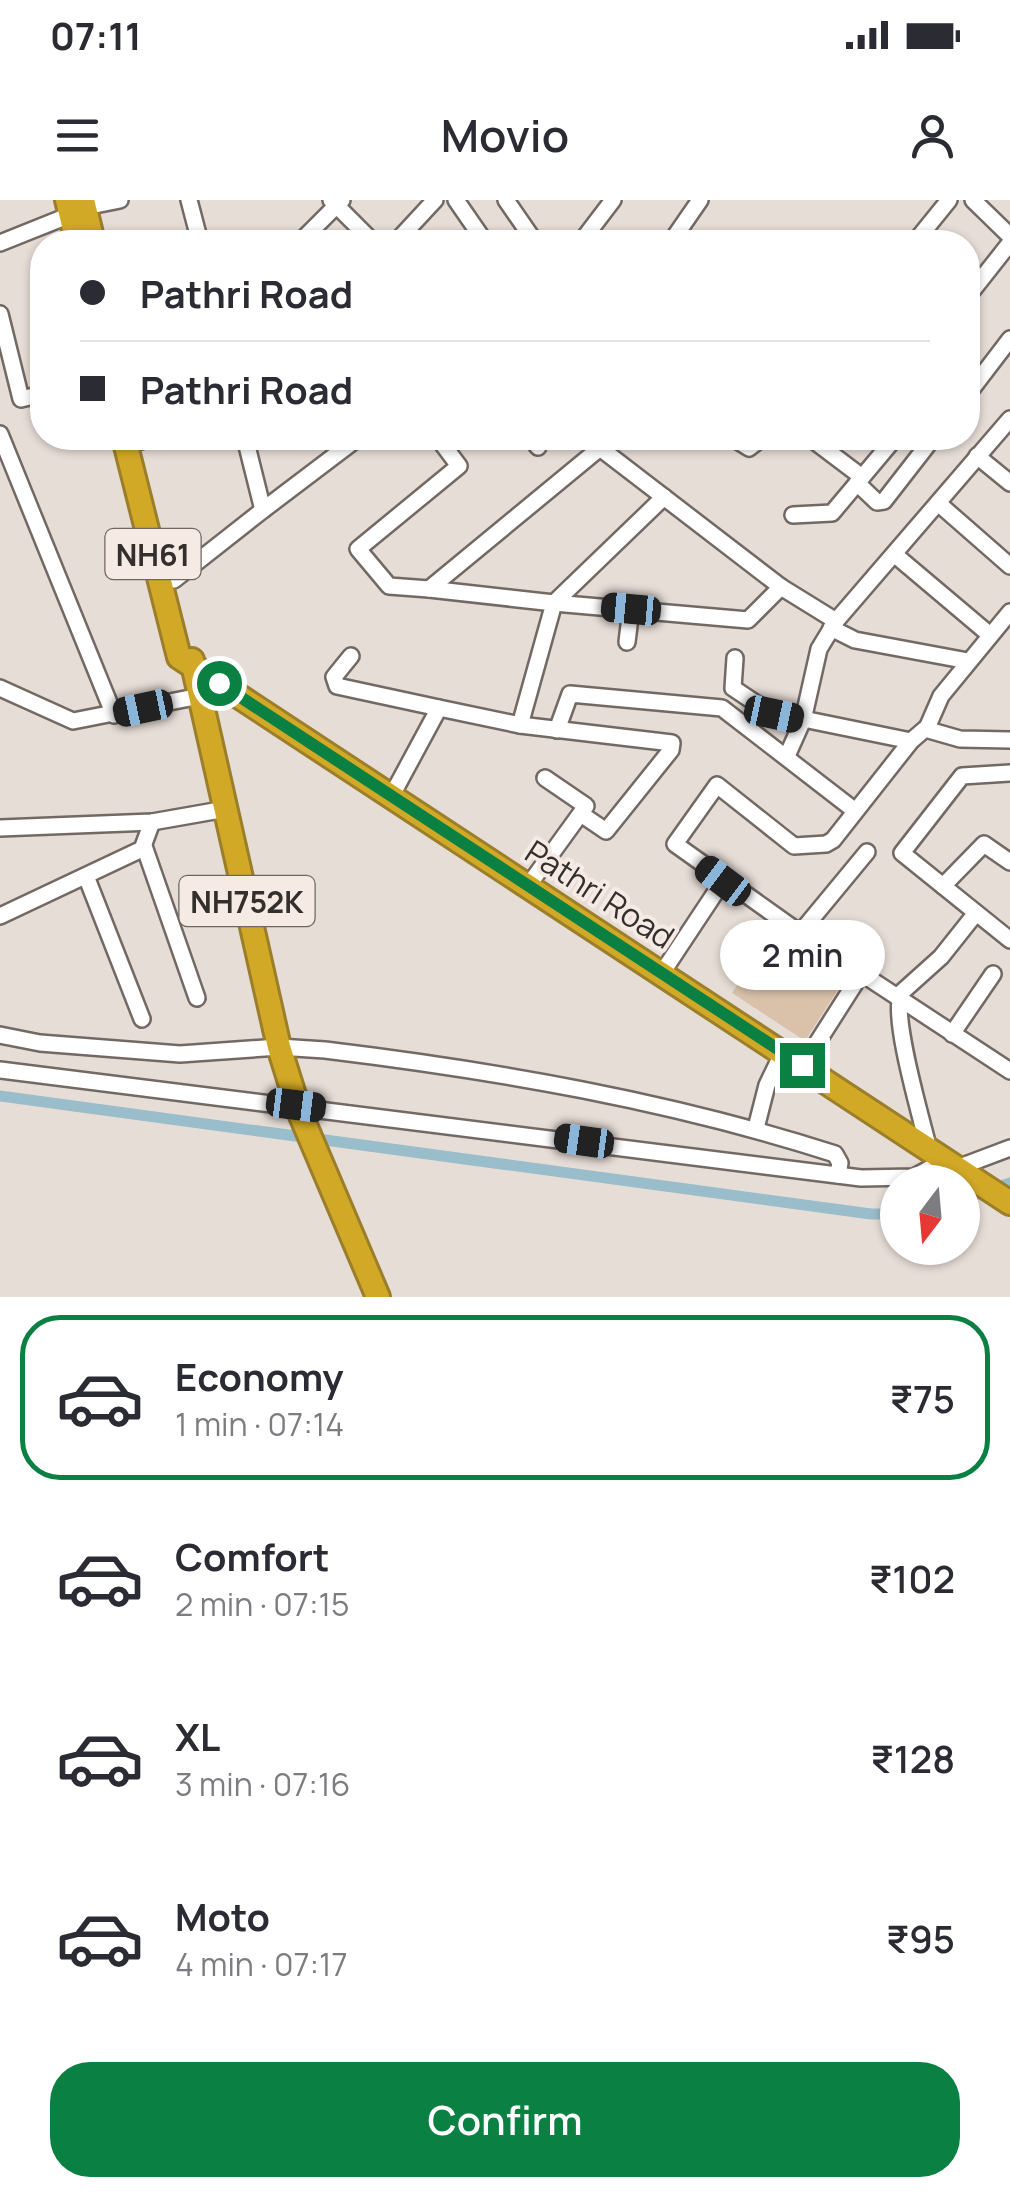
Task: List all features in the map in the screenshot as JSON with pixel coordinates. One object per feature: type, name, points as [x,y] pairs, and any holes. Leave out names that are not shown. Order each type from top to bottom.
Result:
[{"type":"highway","points":[[74,204],[76,230]]},
{"type":"highway","points":[[74,204],[87,230]]},
{"type":"highway","name":"NH61","points":[[140,450],[178,654],[190,664],[193,652],[141,450]]},
{"type":"highway","name":"NH752K","points":[[190,664],[279,1046],[298,1108],[378,1297]]},
{"type":"highway","name":"Pathri Road","points":[[190,664],[1010,1203]]},
{"type":"street","points":[[0,242],[74,204],[120,200]]},
{"type":"street","points":[[189,200],[197,230]]},
{"type":"street","points":[[407,230],[435,200]]},
{"type":"street","points":[[456,200],[476,230]]},
{"type":"street","points":[[506,200],[527,230]]},
{"type":"street","points":[[679,230],[700,200]]},
{"type":"street","points":[[925,230],[949,200]]},
{"type":"street","points":[[973,200],[1010,239],[980,280]]},
{"type":"street","points":[[311,230],[336,202],[362,230]]},
{"type":"street","points":[[589,230],[604,204]]},
{"type":"street","points":[[0,314],[20,399],[30,397]]},
{"type":"street","points":[[980,378],[1010,339]]},
{"type":"street","points":[[786,756],[804,720],[819,648],[834,625],[1010,419]]},
{"type":"street","points":[[0,434],[114,715]]},
{"type":"street","points":[[248,450],[262,510]]},
{"type":"street","points":[[174,580],[342,450]]},
{"type":"street","points":[[447,450],[459,466],[358,549],[389,586],[748,620],[780,587]]},
{"type":"street","points":[[429,589],[585,450]]},
{"type":"street","points":[[602,450],[855,640],[968,661]]},
{"type":"street","points":[[826,450],[860,480],[877,502],[884,501],[924,450]]},
{"type":"street","points":[[793,515],[829,514],[884,450]]},
{"type":"street","points":[[978,456],[1010,483]]},
{"type":"street","points":[[520,725],[554,603],[664,497]]},
{"type":"street","points":[[938,502],[1010,566]]},
{"type":"street","points":[[894,554],[990,635]]},
{"type":"street","points":[[627,642],[631,609]]},
{"type":"street","points":[[1010,612],[941,696],[927,728],[911,742],[830,842],[796,846],[716,785],[675,844],[723,881],[1010,1071]]},
{"type":"street","points":[[352,656],[334,677],[337,686],[520,725],[667,740],[673,745],[606,832],[581,814]]},
{"type":"street","points":[[735,658],[732,684],[769,712],[911,742]]},
{"type":"street","points":[[0,688],[68,720],[114,715],[199,692]]},
{"type":"street","points":[[557,730],[569,694],[717,707],[854,810]]},
{"type":"street","points":[[391,797],[439,708]]},
{"type":"street","points":[[927,728],[962,739],[1008,737]]},
{"type":"street","points":[[1007,932],[976,914],[902,852],[962,776],[1010,773]]},
{"type":"street","points":[[528,886],[586,805],[545,778]]},
{"type":"street","points":[[0,828],[152,822],[226,809]]},
{"type":"street","points":[[152,822],[144,846],[197,998]]},
{"type":"street","points":[[942,886],[984,844],[1010,862]]},
{"type":"street","points":[[0,916],[144,846]]},
{"type":"street","points":[[800,933],[866,852]]},
{"type":"street","points":[[86,876],[142,1019]]},
{"type":"street","points":[[662,973],[723,881]]},
{"type":"street","points":[[951,1164],[904,1044],[898,999],[941,957],[976,914]]},
{"type":"street","points":[[756,1128],[767,1085],[861,974]]},
{"type":"street","points":[[952,1034],[993,974]]},
{"type":"street","points":[[0,1035],[40,1043],[168,1053],[279,1046],[363,1054],[629,1098],[756,1128],[835,1154],[840,1163],[838,1175]]},
{"type":"street","points":[[0,1070],[838,1175],[910,1178],[1010,1148]]},
{"type":"building","points":[[774,932],[846,977],[805,1041],[732,993]]},
{"type":"waterway","points":[[0,1096],[880,1214]]},
{"type":"waterway","points":[[980,1193],[1010,1183]]},
{"type":"route","points":[[219,683],[802,1065]]}]
